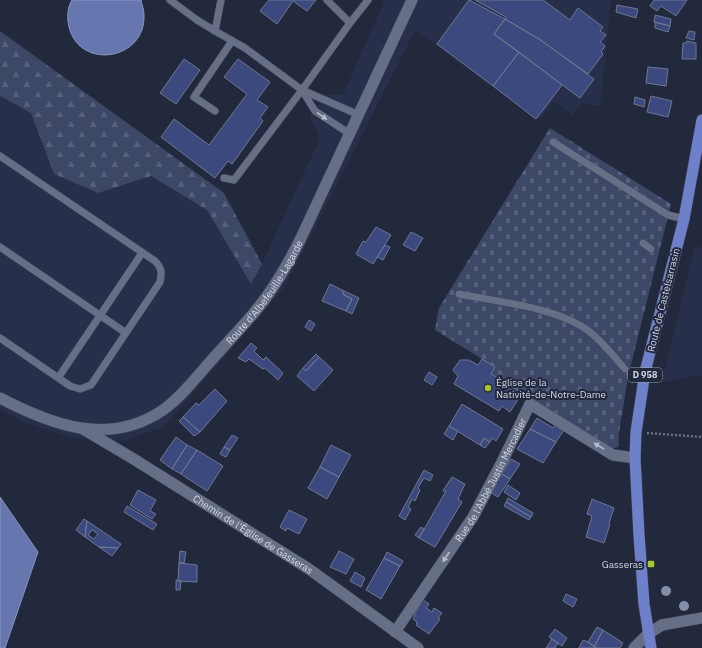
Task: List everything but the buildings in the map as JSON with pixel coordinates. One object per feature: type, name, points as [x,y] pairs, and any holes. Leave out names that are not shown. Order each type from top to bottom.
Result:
[{"type":"main road","name":"Route de Castelsarrasin","points":[[651,648],[644,604],[639,543],[635,458],[636,432],[645,372],[684,219],[702,120]]},
{"type":"street","name":"Route d'Albefeuille-Lagarde","points":[[0,398],[26,412],[57,424],[83,429],[108,430],[132,425],[146,420],[164,409],[178,396],[267,297],[286,268],[412,0]]},
{"type":"street","name":"Rue de l'Abbé Justin Mercadier","points":[[395,632],[473,517],[530,404],[613,455],[635,458]]},
{"type":"street","name":"Chemin de l'Église de Gasseras","points":[[83,429],[309,569],[418,648]]},
{"type":"street","points":[[634,648],[648,634],[667,623],[702,618]]},
{"type":"lane","points":[[170,0],[197,20],[244,48],[302,90],[359,115]]},
{"type":"lane","points":[[215,31],[221,0]]},
{"type":"lane","points":[[327,0],[350,23]]},
{"type":"lane","points":[[224,178],[234,180],[368,0]]},
{"type":"lane","points":[[215,111],[194,97],[232,41]]},
{"type":"lane","points":[[302,90],[315,111],[350,134]]},
{"type":"lane","points":[[553,142],[668,215],[684,219]]},
{"type":"lane","points":[[0,156],[160,266],[162,274],[160,282],[91,385],[80,389],[70,386],[0,338]]},
{"type":"lane","points":[[643,243],[652,249]]},
{"type":"lane","points":[[0,247],[126,333]]},
{"type":"lane","points":[[58,378],[142,253]]},
{"type":"lane","points":[[459,294],[552,312],[589,331],[604,345],[625,369]]},
{"type":"path","points":[[636,432],[702,437]]},
{"type":"shaded area","points":[[385,0],[611,0],[600,106],[581,103],[572,115],[554,101],[541,119],[415,30],[284,288],[163,427],[123,441],[74,438],[21,421],[0,409],[0,96],[31,113],[54,174],[98,193],[151,176],[207,210],[251,283],[262,264],[320,138],[310,117],[325,94],[343,95]]},
{"type":"shaded area","points":[[695,245],[702,248],[702,375],[662,382]]},
{"type":"green space","points":[[0,31],[224,193],[262,264],[251,284],[207,210],[151,176],[98,193],[54,174],[31,113],[0,96]]},
{"type":"green space","points":[[550,128],[671,204],[628,377],[618,447],[611,449],[491,374],[495,367],[435,330],[439,308]]},
{"type":"water","points":[[72,0],[141,0],[144,15],[142,30],[135,42],[124,50],[111,54],[98,54],[86,50],[75,41],[69,27],[68,13]]},
{"type":"water","points":[[0,497],[38,552],[5,648],[0,648]]},
{"type":"place","name":"Église de la Nativité-de-Notre-Dame","points":[[488,388]]},
{"type":"place","name":"Gasseras","points":[[651,564]]}]
